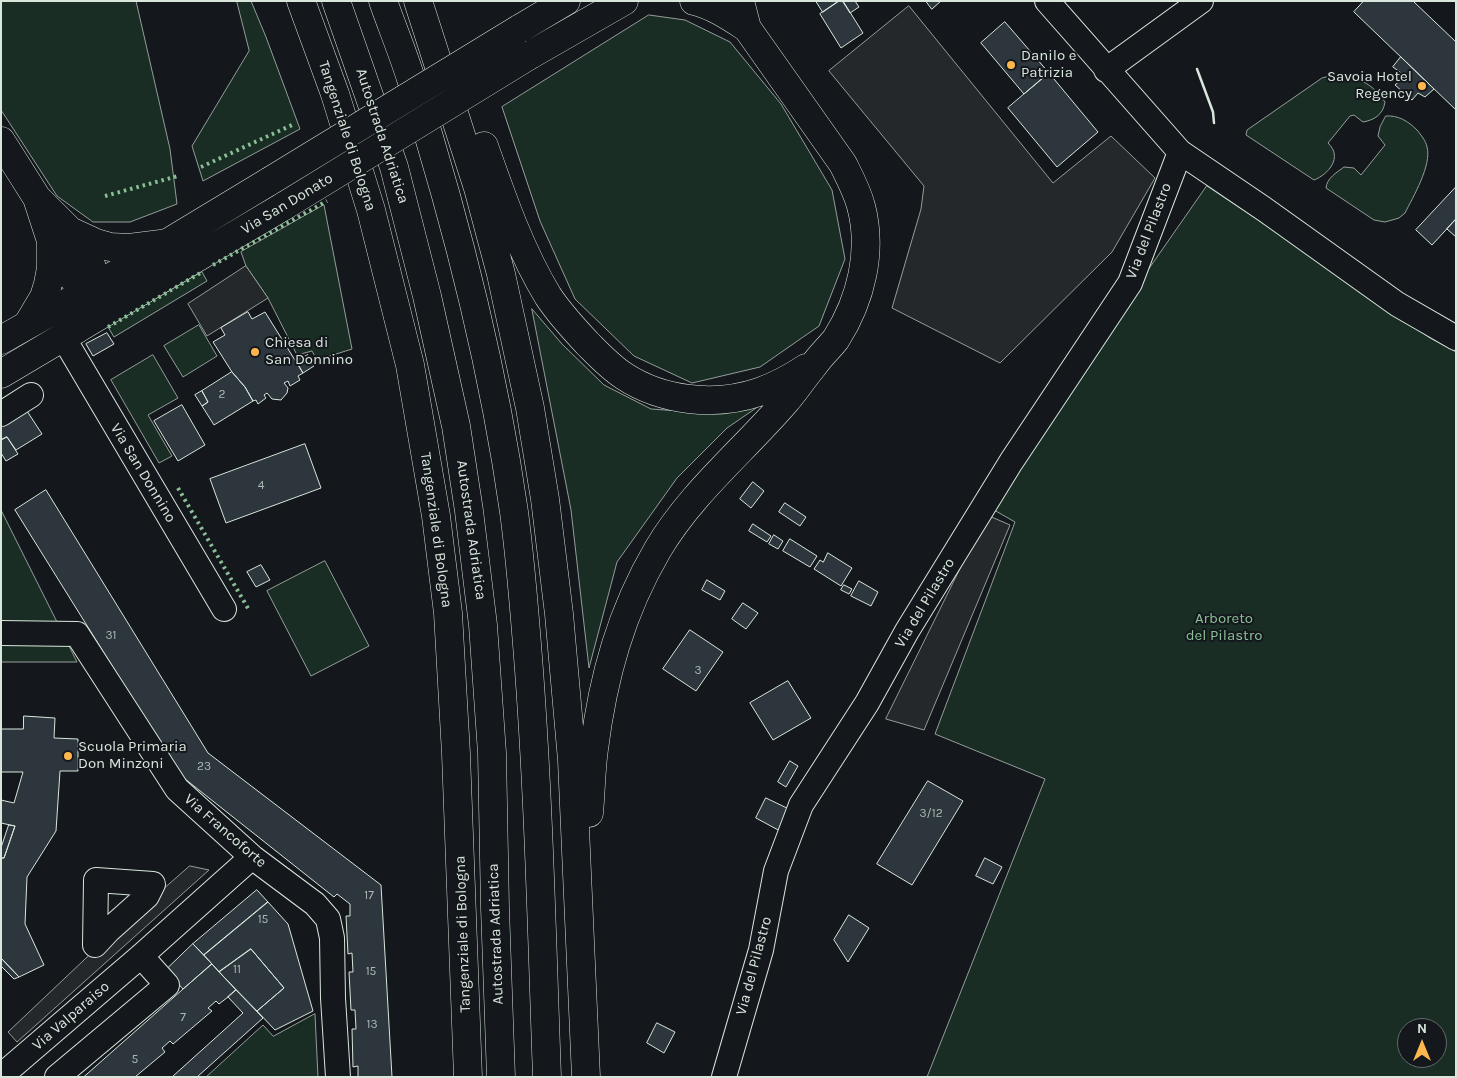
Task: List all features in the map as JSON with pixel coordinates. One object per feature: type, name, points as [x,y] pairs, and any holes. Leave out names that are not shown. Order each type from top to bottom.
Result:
[{"type":"main road","points":[[283,1],[371,210]]},
{"type":"main road","name":"Tangenziale di Bologna","points":[[301,1],[335,94],[371,210],[410,365],[436,516],[448,613],[456,754],[468,1077]]},
{"type":"main road","name":"Autostrada Adriatica","points":[[336,1],[394,167],[427,296],[456,426],[485,644],[492,753],[500,1077]]},
{"type":"main road","points":[[383,1],[410,77],[432,148],[469,283],[498,419],[514,513],[525,615],[535,750],[547,1077]]},
{"type":"main road","points":[[419,1],[478,133],[502,198],[532,265],[549,297],[571,326],[598,355],[623,375],[650,390],[676,397],[701,400],[730,399],[758,393],[784,382],[816,362]]},
{"type":"main road","points":[[419,1],[478,188],[502,274],[530,408],[545,499],[560,622],[572,760],[586,1077]]},
{"type":"main road","name":"Via San Donato","points":[[1,340],[169,243],[566,1]]},
{"type":"main road","name":"Via San Donato","points":[[1,374],[284,206],[530,55],[624,1]]},
{"type":"main road","points":[[581,967],[593,751],[608,668],[627,612],[644,574],[659,547],[679,520],[720,471],[786,401],[835,340],[850,313],[860,287],[866,256],[861,206],[854,185],[843,164],[734,8],[694,1]]},
{"type":"main road","points":[[1,141],[61,236],[88,255],[94,274],[93,288],[86,312],[70,333]]},
{"type":"main road","points":[[61,236],[110,247],[128,248],[169,243]]},
{"type":"main road","points":[[28,324],[44,297],[61,236]]},
{"type":"main road","points":[[93,288],[122,292],[141,291]]},
{"type":"street","points":[[1047,1],[1180,152],[1264,209],[1397,304],[1456,338]]},
{"type":"street","points":[[1106,70],[1200,1]]},
{"type":"street","name":"Via del Pilastro","points":[[724,1077],[761,950],[776,871],[801,805],[867,703],[907,631],[1011,462],[1130,283],[1180,152]]},
{"type":"street","name":"Via San Donnino","points":[[70,333],[224,609]]},
{"type":"street","points":[[1,414],[32,395]]},
{"type":"street","name":"Via Francoforte","points":[[1,633],[77,634],[177,789],[252,857],[315,904],[328,919],[332,938],[333,998],[338,1077]]},
{"type":"street","name":"Via Valparaiso","points":[[1,1076],[141,956],[252,857]]},
{"type":"street","points":[[58,1077],[167,985],[141,956]]},
{"type":"green space","points":[[1,1],[136,1],[170,149],[177,204],[130,222],[93,222],[57,196],[1,110]]},
{"type":"green space","points":[[237,1],[251,1],[300,129],[203,181],[192,146],[249,51]]},
{"type":"green space","points":[[649,15],[685,20],[730,42],[781,104],[832,190],[845,259],[819,326],[760,367],[692,383],[634,356],[575,299],[540,221],[502,107]]},
{"type":"green space","points":[[1336,75],[1364,82],[1375,90],[1385,102],[1380,114],[1371,120],[1363,122],[1354,115],[1350,116],[1328,143],[1332,148],[1334,159],[1325,174],[1314,180],[1246,135],[1247,130],[1322,78]]},
{"type":"green space","points":[[1386,116],[1399,118],[1414,127],[1424,140],[1428,154],[1421,181],[1405,213],[1399,218],[1385,222],[1374,220],[1326,188],[1330,179],[1344,167],[1354,168],[1361,175],[1385,145],[1378,136]]},
{"type":"green space","name":"Arboreto del Pilastro","points":[[1207,186],[1430,338],[1456,352],[1456,1077],[927,1077],[1045,779],[935,734],[1015,522],[994,510],[1148,270]]},
{"type":"green space","points":[[324,205],[352,349],[317,360],[312,351],[297,355],[268,298],[246,266],[241,252]]},
{"type":"green space","points":[[202,272],[207,281],[114,337],[108,327]]},
{"type":"green space","points":[[532,309],[562,344],[604,385],[651,409],[708,413],[759,406],[727,428],[677,478],[617,562],[589,668],[571,510]]},
{"type":"green space","points":[[199,325],[217,356],[183,377],[164,346]]},
{"type":"green space","points":[[153,355],[178,398],[148,415],[172,456],[159,463],[111,380]]},
{"type":"green space","points":[[1,510],[77,662],[1,662]]},
{"type":"green space","points":[[325,561],[369,646],[311,676],[267,591]]},
{"type":"green space","points":[[315,1014],[318,1077],[206,1077],[263,1025],[273,1036]]},
{"type":"shaded area","points":[[909,6],[1053,183],[1111,136],[1155,178],[1112,252],[1000,363],[892,308],[921,209],[924,186],[829,71]]},
{"type":"shaded area","points":[[246,266],[268,298],[207,336],[188,304]]},
{"type":"shaded area","points":[[987,515],[1010,525],[924,730],[886,719]]},
{"type":"shaded area","points":[[190,866],[209,870],[17,1042],[8,1032],[103,942]]},
{"type":"building","points":[[816,1],[839,1],[823,12]]},
{"type":"building","points":[[839,1],[843,1],[863,33],[841,48],[820,14]]},
{"type":"building","points":[[844,1],[855,1],[859,7],[850,13]]},
{"type":"building","points":[[926,1],[941,1],[932,9]]},
{"type":"building","points":[[1364,1],[1413,1],[1456,42],[1456,110],[1354,12]]},
{"type":"building","points":[[1005,22],[1049,73],[1024,94],[981,43]]},
{"type":"building","points":[[1401,57],[1434,89],[1425,97],[1418,93],[1412,100],[1395,85],[1405,76],[1393,67]]},
{"type":"building","points":[[1049,73],[1098,132],[1057,167],[1008,108]]},
{"type":"building","points":[[1456,187],[1456,219],[1432,245],[1416,230]]},
{"type":"building","points":[[1456,219],[1456,237],[1447,229]]},
{"type":"building","name":"Chiesa di San Donnino","points":[[248,312],[252,319],[265,312],[303,373],[298,376],[300,380],[290,386],[288,381],[284,383],[288,388],[287,393],[281,400],[272,399],[267,393],[264,395],[266,398],[258,404],[256,400],[253,401],[213,342],[225,335],[221,328]]},
{"type":"building","points":[[107,333],[114,344],[93,356],[86,344]]},
{"type":"building","points":[[308,355],[314,366],[303,373],[296,361]]},
{"type":"building","points":[[232,372],[245,387],[253,401],[214,425],[202,406],[208,402],[202,391]]},
{"type":"building","points":[[202,391],[208,402],[202,406],[195,395]]},
{"type":"building","points":[[182,405],[205,445],[178,461],[154,421]]},
{"type":"building","points":[[25,408],[42,434],[16,450],[7,437],[1,440],[1,422]]},
{"type":"building","points":[[7,437],[18,454],[6,461],[1,453],[1,440]]},
{"type":"building","points":[[305,444],[321,488],[226,523],[210,479]]},
{"type":"building","points":[[753,482],[764,491],[751,508],[740,499]]},
{"type":"building","points":[[46,490],[208,753],[381,885],[392,1077],[358,1077],[358,1066],[353,1067],[352,1029],[356,1029],[355,1010],[351,1010],[349,972],[353,972],[352,953],[348,954],[346,916],[350,916],[350,904],[337,894],[334,897],[180,775],[15,510]]},
{"type":"building","points":[[785,503],[806,517],[800,526],[779,512]]},
{"type":"building","points":[[753,524],[771,536],[767,542],[749,531]]},
{"type":"building","points":[[774,535],[783,541],[778,549],[769,544]]},
{"type":"building","points":[[790,539],[817,556],[810,567],[783,551]]},
{"type":"building","points":[[828,553],[852,568],[841,586],[814,569],[820,560],[823,562]]},
{"type":"building","points":[[261,565],[270,580],[256,587],[247,572]]},
{"type":"building","points":[[707,580],[725,591],[720,600],[702,590]]},
{"type":"building","points":[[859,581],[878,592],[871,606],[851,596]]},
{"type":"building","points":[[844,585],[852,589],[849,594],[841,590]]},
{"type":"building","points":[[743,603],[758,613],[746,629],[732,619]]},
{"type":"building","points":[[690,630],[723,652],[696,691],[663,669]]},
{"type":"building","points":[[788,681],[811,718],[773,740],[750,703]]},
{"type":"building","points":[[24,716],[55,718],[54,738],[78,739],[78,771],[60,771],[56,831],[27,877],[25,924],[44,965],[19,977],[1,958],[1,858],[4,858],[15,826],[1,823],[1,800],[14,803],[23,772],[1,772],[1,729],[23,729]]},
{"type":"building","points":[[790,761],[798,766],[786,787],[778,782]]},
{"type":"building","points":[[928,781],[963,801],[912,885],[877,864]]},
{"type":"building","points":[[766,798],[791,810],[780,831],[756,818]]},
{"type":"building","points":[[9,825],[15,826],[4,858],[1,858],[1,848]]},
{"type":"building","points":[[985,858],[1002,867],[993,884],[976,876]]},
{"type":"building","points":[[257,890],[268,902],[204,955],[193,944]]},
{"type":"building","points":[[268,902],[288,924],[313,1011],[275,1030],[257,1011],[284,988],[251,949],[219,972],[204,955]]},
{"type":"building","points":[[849,915],[869,928],[848,962],[834,940]]},
{"type":"building","points":[[193,944],[212,964],[183,989],[166,970]]},
{"type":"building","points":[[251,949],[284,988],[257,1011],[219,972]]},
{"type":"building","points":[[1,958],[19,977],[14,979],[1,966]]},
{"type":"building","points":[[212,964],[236,990],[219,1004],[216,1001],[208,1008],[212,1011],[173,1044],[170,1041],[162,1048],[165,1052],[135,1077],[84,1077]]},
{"type":"building","points":[[236,990],[263,1018],[197,1077],[172,1077],[243,1013],[228,997]]},
{"type":"building","points":[[657,1023],[675,1032],[664,1053],[647,1043]]},
{"type":"hedge","points":[[201,167],[292,125]]},
{"type":"hedge","points":[[105,196],[178,176]]},
{"type":"hedge","points":[[213,265],[327,201]]},
{"type":"hedge","points":[[108,327],[202,272]]},
{"type":"hedge","points":[[178,488],[249,610]]},
{"type":"wall","points":[[1197,69],[1213,112],[1214,123]]},
{"type":"place","name":"Danilo e Patrizia","points":[[1011,65]]},
{"type":"place","name":"Savoia Hotel Regency","points":[[1422,86]]},
{"type":"place","name":"Chiesa di San Donnino","points":[[255,352]]},
{"type":"place","name":"Scuola Primaria Don Minzoni","points":[[68,756]]}]
